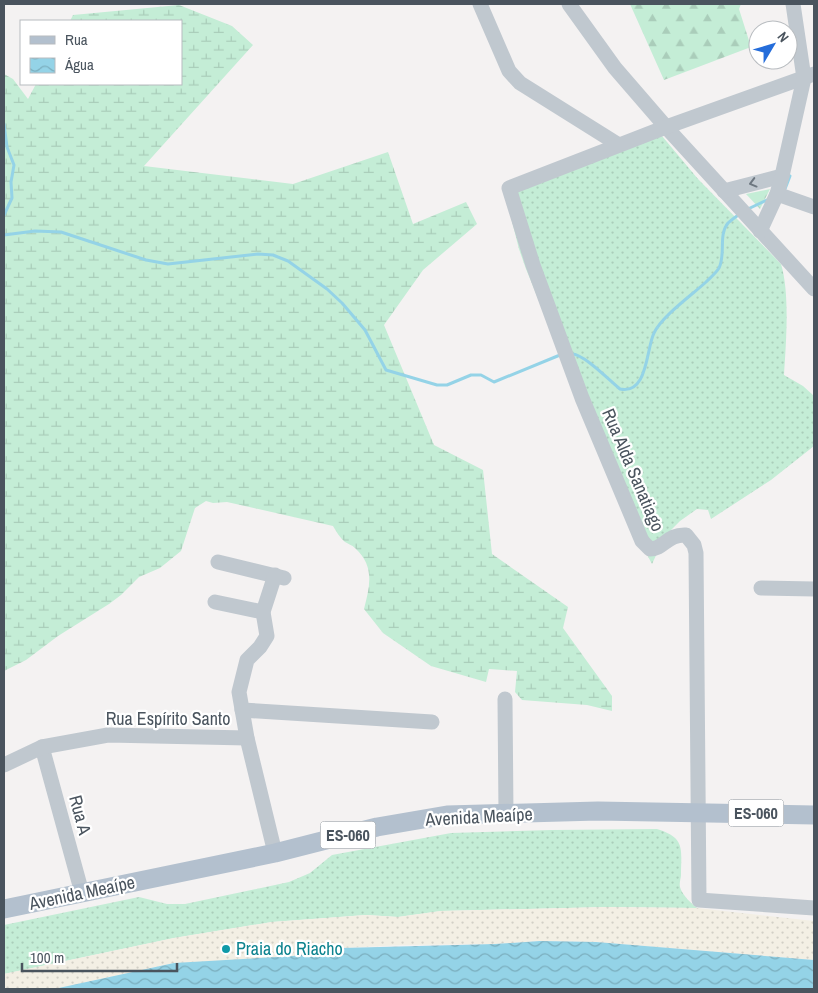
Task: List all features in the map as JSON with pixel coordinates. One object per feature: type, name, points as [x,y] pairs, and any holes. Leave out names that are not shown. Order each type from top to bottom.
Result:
[{"type":"main road","name":"Avenida Meaípe","points":[[4,909],[274,853],[376,827],[438,817],[598,812],[814,814]]},
{"type":"street","points":[[480,4],[509,71],[520,82],[619,145],[809,76]]},
{"type":"street","points":[[569,4],[615,68],[666,127],[814,289]]},
{"type":"street","points":[[760,230],[777,194],[809,76],[793,4]]},
{"type":"street","name":"Rua Alda Sanatiago","points":[[619,145],[508,188],[533,266],[582,398],[642,541],[650,549],[655,549],[672,537],[686,535],[694,545],[696,553],[699,900],[814,908]]},
{"type":"street","points":[[724,191],[782,176]]},
{"type":"street","points":[[777,194],[814,207]]},
{"type":"street","name":"Rua Espírito Santo","points":[[218,562],[280,576],[263,612],[267,636],[260,647],[247,660],[239,692],[247,738],[274,853]]},
{"type":"street","points":[[761,588],[814,589]]},
{"type":"street","points":[[215,602],[263,612]]},
{"type":"street","points":[[505,699],[506,814]]},
{"type":"street","name":"Rua Espírito Santo","points":[[242,710],[432,722]]},
{"type":"street","name":"Rua Espírito Santo","points":[[4,765],[42,747],[108,735],[247,738]]},
{"type":"street","name":"Rua A","points":[[42,747],[82,893]]},
{"type":"green space","points":[[630,4],[741,4],[739,9],[748,38],[748,48],[664,80]]},
{"type":"green space","points":[[179,5],[232,26],[253,45],[144,166],[293,184],[388,152],[413,224],[466,202],[477,224],[423,270],[384,325],[434,445],[483,470],[492,554],[568,607],[563,628],[612,696],[612,711],[587,705],[522,700],[515,692],[517,671],[489,669],[486,682],[431,666],[383,633],[364,609],[369,584],[366,562],[353,546],[341,539],[333,526],[227,502],[213,503],[206,501],[195,508],[181,551],[160,568],[139,577],[109,604],[58,636],[26,660],[4,671],[4,74],[13,79],[28,99],[35,85],[182,85],[182,20],[70,20],[73,15]]},
{"type":"green space","points":[[662,136],[698,179],[781,264],[786,289],[784,375],[803,386],[814,396],[814,446],[771,480],[711,519],[708,510],[697,509],[680,521],[665,536],[652,564],[627,517],[526,269],[504,190]]},
{"type":"green space","points":[[770,189],[760,209],[746,194]]},
{"type":"green space","points":[[657,829],[673,836],[680,846],[680,887],[685,896],[697,908],[606,907],[441,911],[398,917],[366,915],[272,922],[174,938],[4,974],[4,925],[139,897],[167,904],[185,904],[289,882],[310,873],[332,855],[451,833]]},
{"type":"sand","name":"Praia do Riacho","points":[[606,907],[697,908],[814,921],[814,960],[596,942],[540,941],[495,944],[402,945],[342,948],[256,960],[174,963],[54,989],[4,989],[4,974],[174,938],[272,922],[366,915],[398,917],[441,911]]},
{"type":"water","points":[[540,941],[596,942],[814,960],[814,989],[54,989],[174,963],[293,956],[342,948]]},
{"type":"waterway","points":[[4,124],[7,147],[14,165],[11,182],[12,198],[4,215]]},
{"type":"waterway","points":[[785,189],[790,176]]},
{"type":"waterway","points":[[748,209],[767,200]]},
{"type":"waterway","points":[[572,354],[590,363],[620,389],[629,389],[636,385],[641,378],[651,340],[658,326],[718,270],[721,263],[725,228],[728,223],[741,213]]},
{"type":"waterway","points":[[4,235],[35,231],[61,232],[146,260],[168,264],[258,254],[273,255],[288,261],[327,289],[342,303],[365,330],[386,370],[437,385],[447,385],[471,375],[481,375],[494,382],[560,355]]},
{"type":"place","name":"Praia do Riacho","points":[[226,949]]}]
